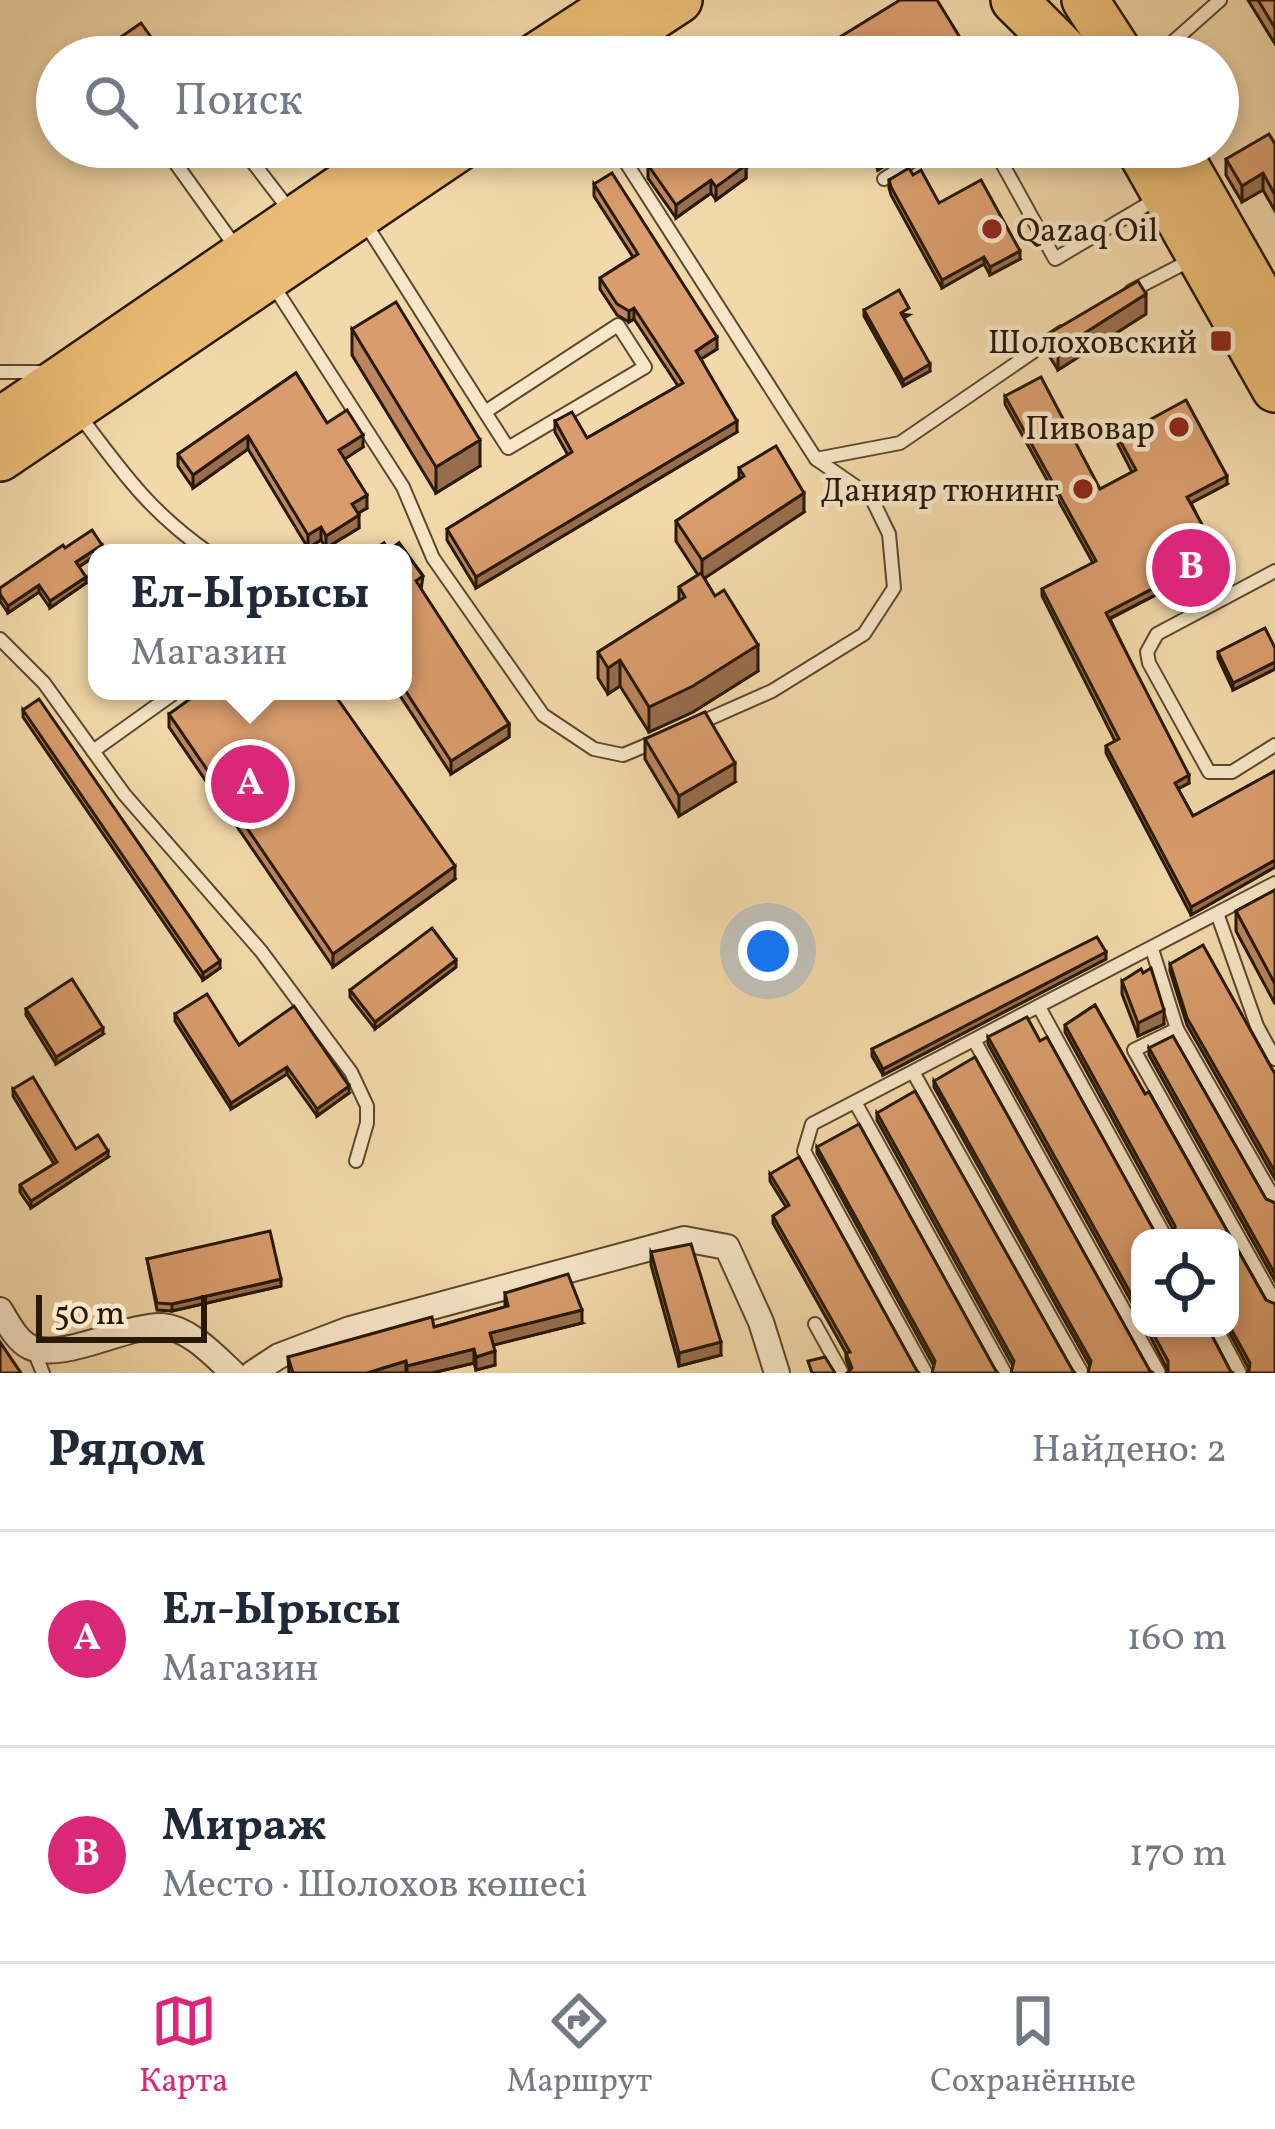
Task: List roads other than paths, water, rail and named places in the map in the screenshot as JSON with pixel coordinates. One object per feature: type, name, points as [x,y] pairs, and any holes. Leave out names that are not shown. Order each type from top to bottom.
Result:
[{"type":"highway","points":[[567,36],[622,0]]},
{"type":"highway","points":[[624,36],[679,0]]},
{"type":"highway","points":[[1014,0],[1050,36]]},
{"type":"highway","points":[[1046,0],[1070,36]]},
{"type":"highway","points":[[1085,0],[1111,36]]},
{"type":"highway","points":[[1112,0],[1121,36]]},
{"type":"highway","points":[[255,267],[295,218],[369,168]]},
{"type":"highway","points":[[0,458],[73,390],[255,267],[360,216],[430,168]]},
{"type":"highway","points":[[1150,168],[1199,256],[1258,297]]},
{"type":"highway","points":[[1187,168],[1258,297],[1270,381]]},
{"type":"highway","points":[[0,421],[73,390]]},
{"type":"street","points":[[254,1373],[279,1356],[350,1329],[684,1239],[727,1247],[761,1322],[777,1373]]},
{"type":"street","points":[[0,1310],[17,1337],[32,1348],[52,1350],[165,1326],[203,1344],[232,1373]]},
{"type":"lane","points":[[1180,36],[1220,0]]},
{"type":"lane","points":[[180,168],[255,267],[403,487],[433,558],[543,715],[595,749],[623,755],[666,737]]},
{"type":"lane","points":[[257,168],[295,218]]},
{"type":"lane","points":[[629,168],[816,459],[871,497],[889,534],[894,588],[864,634],[772,691],[687,728]]},
{"type":"lane","points":[[884,179],[901,168]]},
{"type":"lane","points":[[1005,168],[1055,259],[1165,194]]},
{"type":"lane","points":[[360,216],[485,412],[508,448],[645,367],[618,325],[485,412]]},
{"type":"lane","points":[[1114,300],[1199,256]]},
{"type":"lane","points":[[816,459],[900,442],[1077,321]]},
{"type":"lane","points":[[0,372],[73,390],[137,493],[168,525],[196,544]]},
{"type":"lane","points":[[1275,571],[1156,634],[1147,652],[1209,772],[1232,772],[1275,745]]},
{"type":"lane","points":[[1254,583],[1275,587]]},
{"type":"lane","points":[[0,639],[44,683],[124,794],[261,951],[351,1072],[367,1106],[356,1161]]},
{"type":"lane","points":[[93,752],[165,700]]},
{"type":"lane","points":[[926,1373],[804,1151],[812,1124],[1275,884]]},
{"type":"lane","points":[[1218,916],[1257,1026],[1275,1058]]},
{"type":"lane","points":[[1152,949],[1177,1029],[1275,1200]]},
{"type":"lane","points":[[1039,1007],[1161,1229]]},
{"type":"lane","points":[[1177,1029],[1134,1050],[1275,1302]]},
{"type":"lane","points":[[974,1040],[1159,1373]]},
{"type":"lane","points":[[914,1072],[1082,1373]]},
{"type":"lane","points":[[855,1102],[1005,1373]]},
{"type":"lane","points":[[815,1324],[842,1373]]},
{"type":"lane","points":[[1221,1337],[1240,1373]]},
{"type":"lane","points":[[32,1348],[43,1373]]},
{"type":"place","name":"Qazaq Oil","points":[[992,229]]},
{"type":"place","name":"Шолоховский","points":[[1221,341]]},
{"type":"place","name":"Пивовар","points":[[1179,427]]},
{"type":"place","name":"Данияр тюнинг","points":[[1083,489]]},
{"type":"place","name":"Мираж","points":[[1191,568]]},
{"type":"place","name":"Ел-Ырысы","points":[[250,784]]}]
